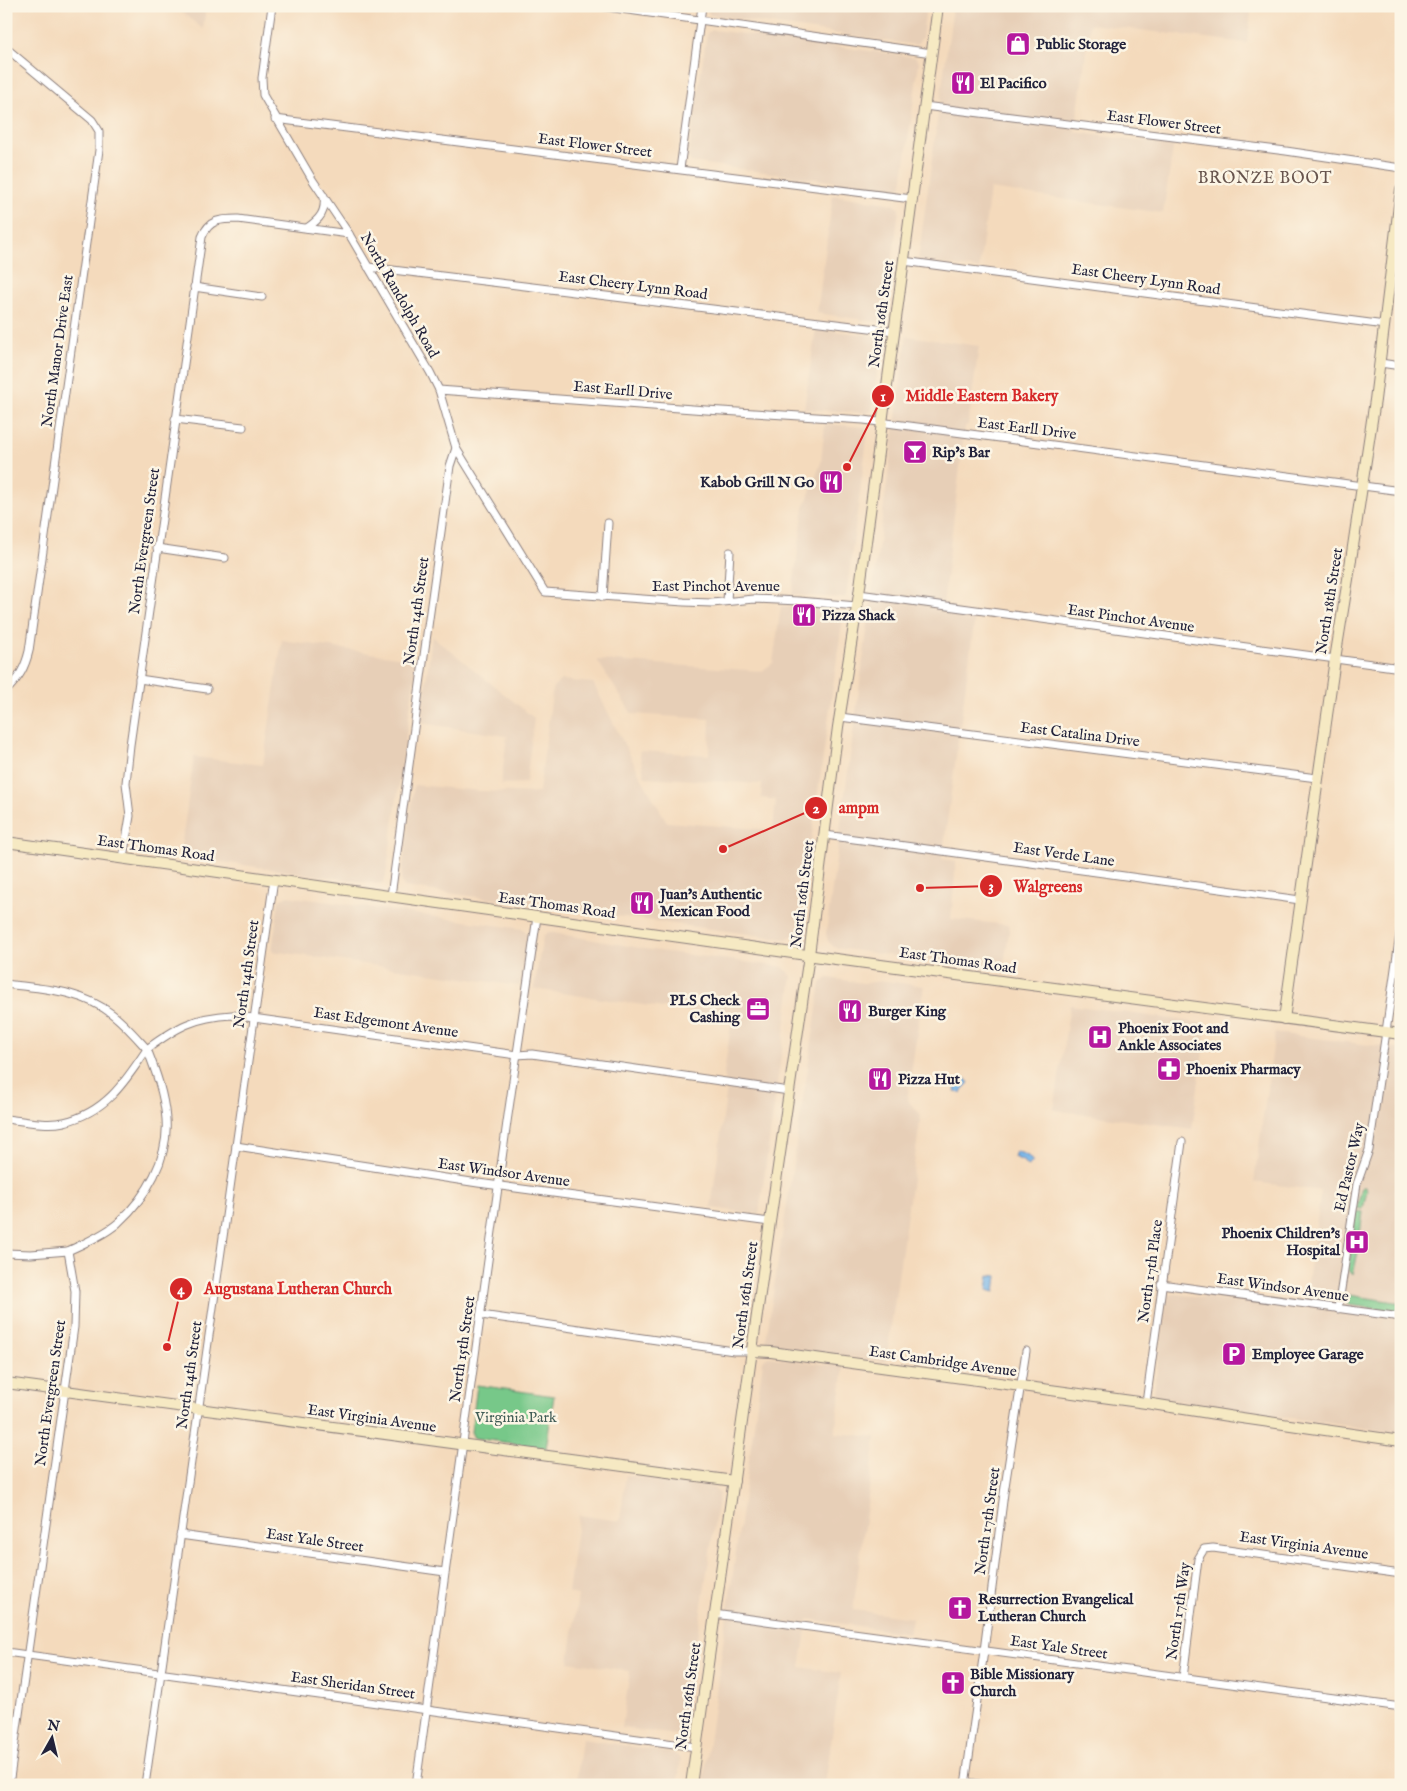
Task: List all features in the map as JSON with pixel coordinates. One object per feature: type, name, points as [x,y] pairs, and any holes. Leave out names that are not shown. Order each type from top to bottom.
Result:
[{"type":"main road","name":"North 16th Street","points":[[691,1785],[770,1222],[810,955],[840,716],[859,594],[938,6]]},
{"type":"main road","name":"North 18th Street","points":[[1284,1018],[1334,659],[1397,257],[1401,189]]},
{"type":"main road","name":"East Thomas Road","points":[[6,842],[810,955],[1401,1034]]},
{"type":"main road","name":"East Cambridge Avenue","points":[[753,1351],[780,1353],[1146,1403],[1401,1441]]},
{"type":"main road","name":"East Virginia Avenue","points":[[6,1383],[734,1481]]},
{"type":"street","name":"North Randolph Road","points":[[272,6],[261,87],[266,102],[349,234],[439,390],[456,448],[544,592]]},
{"type":"street","points":[[600,6],[932,53]]},
{"type":"street","points":[[680,169],[702,6]]},
{"type":"street","name":"North Manor Drive East","points":[[6,48],[92,120],[99,132],[99,150],[29,650],[26,665],[19,678],[6,691]]},
{"type":"street","name":"East Flower Street","points":[[924,106],[1286,151],[1401,168]]},
{"type":"street","name":"East Flower Street","points":[[276,119],[912,199]]},
{"type":"street","points":[[307,228],[322,216],[324,196]]},
{"type":"street","name":"North Evergreen Street","points":[[123,858],[130,816],[126,783],[128,759],[199,247],[205,229],[211,223],[223,218],[307,228]]},
{"type":"street","points":[[307,228],[349,234]]},
{"type":"street","name":"East Cheery Lynn Road","points":[[903,261],[1385,325]]},
{"type":"street","name":"East Cheery Lynn Road","points":[[368,267],[894,331]]},
{"type":"street","points":[[194,287],[262,297]]},
{"type":"street","points":[[1380,363],[1401,366]]},
{"type":"street","name":"East Earll Drive","points":[[439,390],[881,422],[1401,491]]},
{"type":"street","points":[[175,419],[243,427]]},
{"type":"street","name":"North 14th Street","points":[[391,896],[450,466],[456,448]]},
{"type":"street","points":[[604,597],[608,523]]},
{"type":"street","points":[[157,548],[225,558]]},
{"type":"street","points":[[727,601],[730,552]]},
{"type":"street","name":"East Pinchot Avenue","points":[[544,592],[693,602],[777,600],[857,606]]},
{"type":"street","name":"East Pinchot Avenue","points":[[859,594],[1401,668]]},
{"type":"street","points":[[139,679],[207,689]]},
{"type":"street","name":"East Catalina Drive","points":[[840,716],[1317,778]]},
{"type":"street","name":"East Verde Lane","points":[[825,835],[1300,900]]},
{"type":"street","name":"North 14th Street","points":[[145,1785],[274,879]]},
{"type":"street","name":"North 15th Street","points":[[416,1785],[517,1054],[538,917]]},
{"type":"street","name":"Ed Pastor Way","points":[[1338,1309],[1353,1204],[1357,1184],[1369,1150],[1401,927]]},
{"type":"street","points":[[6,984],[74,994],[111,1013],[147,1049],[162,1090],[166,1120],[165,1147],[155,1177],[138,1201],[117,1224],[92,1240],[68,1250],[31,1254],[6,1253]]},
{"type":"street","name":"East Edgemont Avenue","points":[[147,1049],[172,1031],[193,1022],[210,1016],[232,1015],[517,1054],[532,1054],[789,1091]]},
{"type":"street","points":[[6,1119],[39,1123],[63,1122],[92,1111],[112,1097],[147,1049]]},
{"type":"street","name":"North 17th Place","points":[[1146,1403],[1182,1142]]},
{"type":"street","name":"East Windsor Avenue","points":[[236,1146],[478,1184],[499,1185],[770,1222]]},
{"type":"street","name":"North Evergreen Street","points":[[9,1785],[74,1327],[75,1291],[68,1250]]},
{"type":"street","name":"East Windsor Avenue","points":[[1162,1284],[1401,1317]]},
{"type":"street","name":"East Cambridge Avenue","points":[[481,1315],[724,1350],[753,1351]]},
{"type":"street","name":"North 17th Street","points":[[965,1783],[1004,1493],[1026,1351]]},
{"type":"street","name":"East Yale Street","points":[[180,1535],[445,1572]]},
{"type":"street","name":"East Virginia Avenue","points":[[1204,1549],[1213,1548],[1401,1574]]},
{"type":"street","name":"North 17th Way","points":[[1182,1678],[1198,1560],[1204,1549]]},
{"type":"street","name":"East Yale Street","points":[[714,1614],[1401,1707]]},
{"type":"street","name":"East Sheridan Street","points":[[6,1652],[696,1747]]},
{"type":"street","points":[[965,1783],[987,1785]]},
{"type":"shaded area","points":[[174,6],[206,6],[203,29],[179,10]]},
{"type":"shaded area","points":[[708,6],[926,6],[922,38],[916,45],[710,15],[707,10]]},
{"type":"shaded area","points":[[953,6],[1252,6],[1247,43],[1090,24],[1075,132],[1135,141],[1174,142],[1163,213],[990,189],[979,269],[918,261]]},
{"type":"shaded area","points":[[713,30],[915,57],[919,62],[902,185],[896,190],[691,162],[688,157],[707,33]]},
{"type":"shaded area","points":[[833,195],[893,204],[899,209],[885,317],[879,322],[817,313]]},
{"type":"shaded area","points":[[816,329],[878,336],[881,341],[872,411],[866,413],[804,409]]},
{"type":"shaded area","points":[[907,336],[979,346],[968,425],[965,426],[942,612],[975,617],[942,859],[956,861],[951,919],[1010,925],[1003,971],[837,948],[828,941],[826,934]]},
{"type":"shaded area","points":[[825,424],[865,427],[868,432],[846,596],[842,598],[792,595],[804,508],[821,463]]},
{"type":"shaded area","points":[[781,606],[838,611],[843,616],[798,933],[786,939],[404,887],[401,879],[414,785],[481,791],[539,793],[553,687],[561,680],[593,683],[643,781],[667,822],[773,830],[776,800],[761,798],[762,784],[645,777],[639,751],[709,755],[710,719],[632,714],[597,660],[762,671],[773,663]]},
{"type":"shaded area","points":[[432,636],[534,718],[526,783],[501,784],[507,736],[421,723]]},
{"type":"shaded area","points":[[282,640],[417,660],[386,875],[383,883],[378,884],[180,856],[194,757],[263,765]]},
{"type":"shaded area","points":[[287,896],[522,929],[527,934],[527,939],[520,986],[272,951],[279,901]]},
{"type":"shaded area","points":[[548,932],[651,950],[783,967],[792,976],[759,1214],[711,1208],[727,1088],[724,1073],[732,1018],[534,989],[543,936]]},
{"type":"shaded area","points":[[828,978],[863,983],[885,981],[924,986],[907,1100],[921,1115],[886,1362],[769,1345],[766,1340],[821,983]]},
{"type":"shaded area","points":[[1070,1005],[1207,1024],[1192,1129],[1054,1110]]},
{"type":"shaded area","name":"Phoenix Children's Hospital","points":[[1275,1033],[1401,1049],[1401,1433],[1233,1410],[1160,1397],[1154,1392],[1167,1300],[1170,1295],[1176,1294],[1304,1310],[1321,1191],[1254,1182]]},
{"type":"shaded area","points":[[769,1357],[844,1367],[835,1433],[876,1437],[853,1610],[912,1618],[909,1633],[808,1619],[800,1667],[841,1673],[825,1785],[703,1785],[763,1361]]},
{"type":"shaded area","points":[[626,1475],[714,1488],[719,1493],[683,1730],[678,1735],[622,1728],[630,1671],[569,1662],[578,1595],[568,1593],[579,1515],[620,1521]]},
{"type":"shaded area","points":[[582,1739],[674,1753],[681,1759],[677,1785],[576,1785]]},
{"type":"green space","points":[[1362,1187],[1365,1187],[1367,1190],[1363,1209],[1357,1208]]},
{"type":"green space","points":[[1356,1211],[1363,1212],[1358,1249],[1351,1248]]},
{"type":"green space","points":[[1351,1251],[1358,1252],[1353,1275],[1348,1269]]},
{"type":"green space","points":[[1349,1295],[1401,1303],[1401,1312],[1349,1305],[1344,1298]]},
{"type":"green space","name":"Virginia Park","points":[[477,1385],[554,1396],[546,1448],[474,1438],[471,1432]]},
{"type":"water","points":[[965,1078],[969,1083],[961,1093],[955,1092],[956,1086]]},
{"type":"water","points":[[1016,1151],[1028,1156],[1033,1162],[1027,1166],[1023,1161],[1014,1157]]},
{"type":"water","points":[[989,1275],[997,1276],[995,1292],[987,1290]]},
{"type":"place","name":"Public Storage","points":[[1018,44]]},
{"type":"place","name":"El Pacifico","points":[[963,83]]},
{"type":"place","name":"Rip's Bar","points":[[915,452]]},
{"type":"place","name":"Middle Eastern Bakery","points":[[847,467]]},
{"type":"place","name":"Kabob Grill N Go","points":[[831,482]]},
{"type":"place","name":"Pizza Shack","points":[[804,615]]},
{"type":"place","name":"ampm","points":[[723,849]]},
{"type":"place","name":"Walgreens","points":[[920,888]]},
{"type":"place","name":"Juan's Authentic Mexican Food","points":[[642,903]]},
{"type":"place","name":"PLS Check Cashing","points":[[758,1009]]},
{"type":"place","name":"Burger King","points":[[850,1011]]},
{"type":"place","name":"Phoenix Foot and Ankle Associates","points":[[1100,1037]]},
{"type":"place","name":"Phoenix Pharmacy","points":[[1169,1069]]},
{"type":"place","name":"Pizza Hut","points":[[880,1079]]},
{"type":"place","name":"Phoenix Children's Hospital","points":[[1357,1242]]},
{"type":"place","name":"Augustana Lutheran Church","points":[[167,1347]]},
{"type":"place","name":"Employee Garage","points":[[1234,1354]]},
{"type":"place","name":"Resurrection Evangelical Lutheran Church","points":[[960,1608]]},
{"type":"place","name":"Bible Missionary Church","points":[[953,1683]]},
{"type":"district","name":"BRONZE BOOT","points":[[1265,177]]}]
